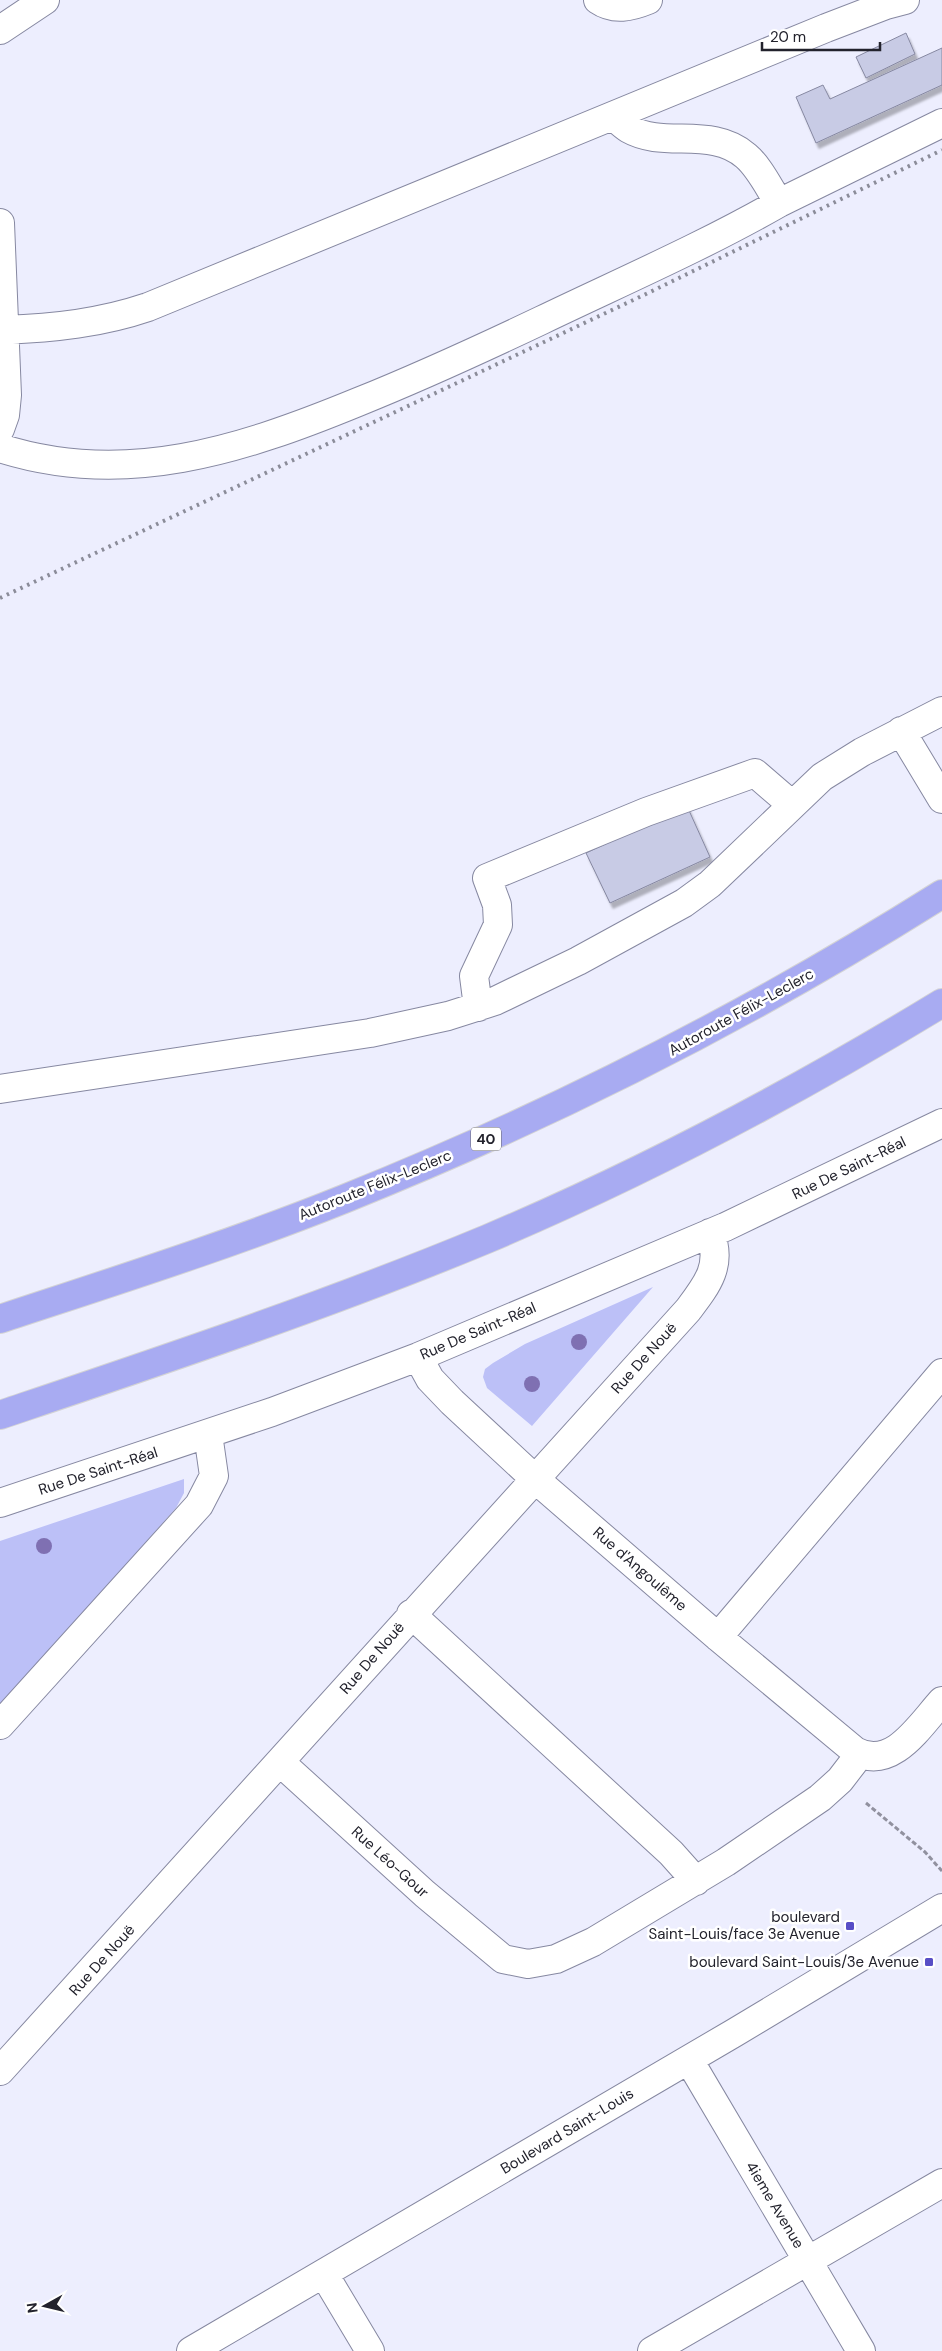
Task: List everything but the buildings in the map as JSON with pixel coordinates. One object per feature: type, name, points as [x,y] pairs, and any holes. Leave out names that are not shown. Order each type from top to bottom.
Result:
[{"type":"highway","name":"Autoroute Félix-Leclerc","points":[[0,1319],[317,1209],[530,1119],[639,1066],[770,997],[942,894]]},
{"type":"highway","points":[[0,1415],[317,1304],[452,1253],[532,1219],[627,1176],[759,1109],[868,1048],[942,1003]]},
{"type":"street","points":[[0,30],[46,0]]},
{"type":"street","points":[[598,0],[608,6],[619,7],[632,7],[648,0]]},
{"type":"street","points":[[4,330],[58,328],[94,322],[148,307],[614,117],[826,28],[886,5],[905,0]]},
{"type":"street","points":[[614,117],[628,129],[641,134],[700,139],[728,145],[752,162],[779,203]]},
{"type":"street","points":[[0,448],[58,463],[121,465],[181,459],[253,442],[382,392],[517,332],[742,224],[779,203],[942,123]]},
{"type":"street","points":[[0,223],[7,395],[5,416],[0,429]]},
{"type":"street","points":[[0,1089],[77,1076],[313,1043],[414,1024],[478,1007],[522,989],[684,903],[710,884],[791,804],[837,766],[942,711]]},
{"type":"street","points":[[901,731],[942,799]]},
{"type":"street","points":[[478,1007],[474,976],[498,926],[497,905],[487,878],[662,806],[755,774],[791,804]]},
{"type":"street","name":"Rue De Saint-Réal","points":[[0,1503],[331,1392],[418,1357],[710,1233],[942,1123]]},
{"type":"street","name":"Rue De Nouë","points":[[0,2071],[695,1300],[708,1282],[716,1261],[710,1233]]},
{"type":"street","name":"Rue d'Angoulême","points":[[418,1357],[430,1379],[446,1396],[535,1478],[718,1637],[870,1755]]},
{"type":"street","points":[[718,1637],[942,1373]]},
{"type":"street","points":[[0,1725],[199,1505],[214,1476],[208,1434]]},
{"type":"street","points":[[411,1614],[670,1853],[696,1881],[806,1809],[870,1755],[896,1750],[942,1701]]},
{"type":"street","name":"Rue Léo-Gour","points":[[280,1762],[425,1894],[503,1959],[528,1964],[542,1963],[564,1956],[593,1942],[696,1881]]},
{"type":"street","name":"Boulevard Saint-Louis","points":[[191,2351],[689,2060],[942,1908]]},
{"type":"street","name":"4ieme Avenue","points":[[689,2060],[861,2351]]},
{"type":"street","points":[[652,2351],[942,2183]]},
{"type":"street","points":[[324,2274],[370,2351]]},
{"type":"path","points":[[865,1801],[924,1852],[942,1871]]},
{"type":"shaded area","points":[[653,1287],[532,1426],[487,1388],[483,1377],[485,1369],[493,1363],[525,1344]]},
{"type":"shaded area","points":[[184,1479],[184,1493],[176,1508],[0,1706],[0,1541]]},
{"type":"railway","points":[[0,598],[646,294],[942,150]]},
{"type":"place","name":"boulevard Saint-Louis/face 3e Avenue","points":[[850,1926]]},
{"type":"place","name":"boulevard Saint-Louis/3e Avenue","points":[[929,1962]]}]
